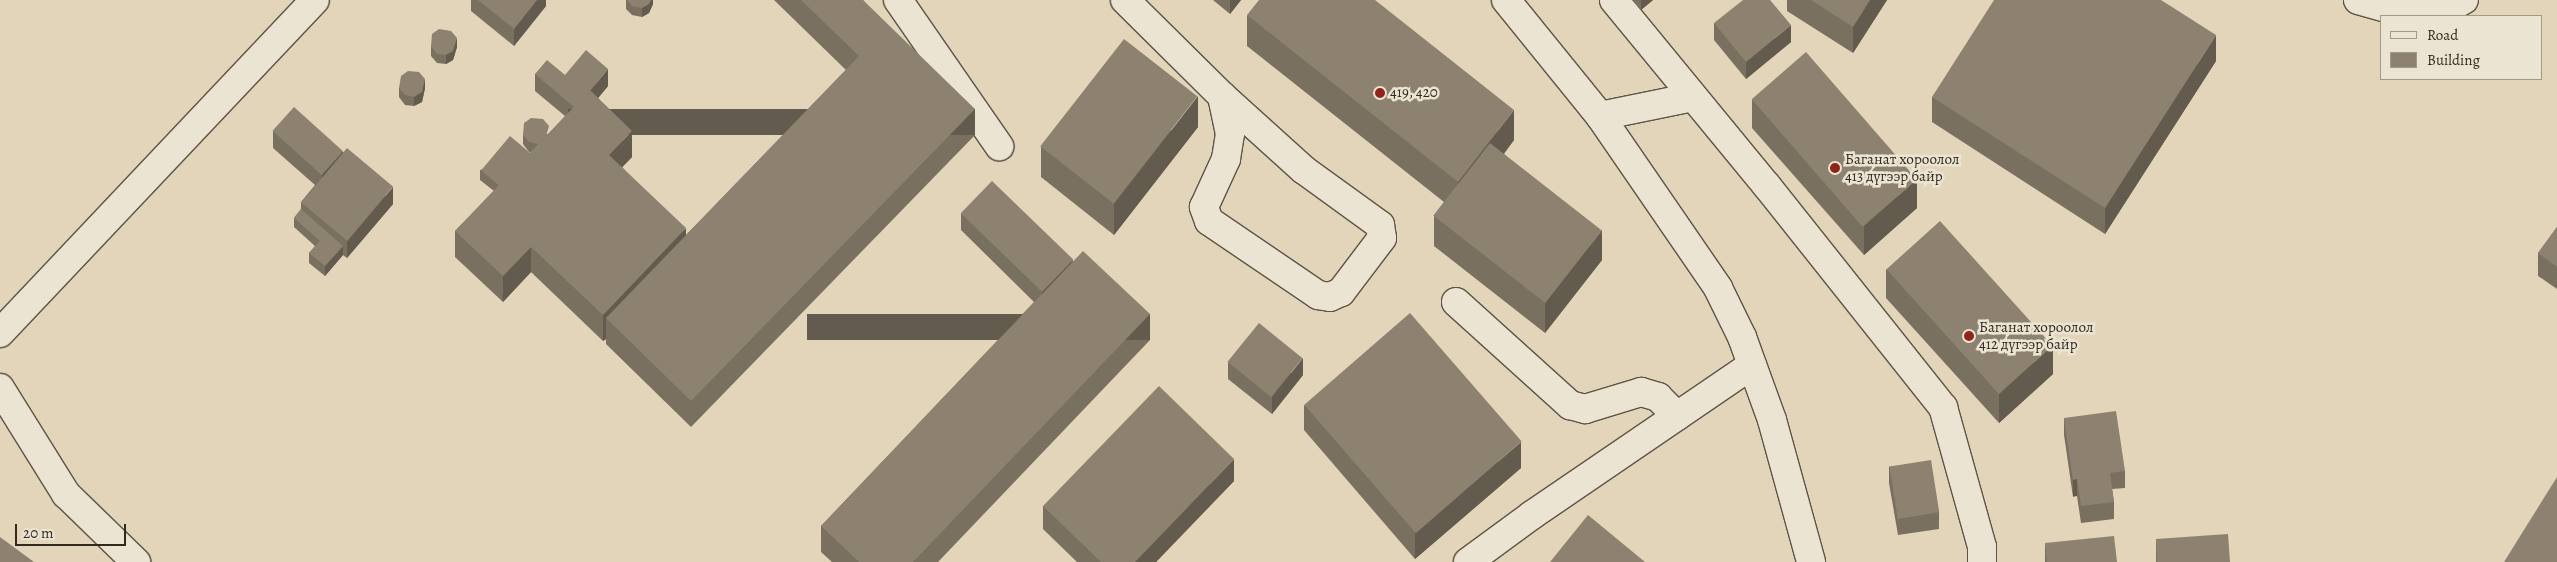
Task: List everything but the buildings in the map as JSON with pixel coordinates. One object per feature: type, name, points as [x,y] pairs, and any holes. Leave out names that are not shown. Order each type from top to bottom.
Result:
[{"type":"street","points":[[0,333],[315,0]]},
{"type":"street","points":[[898,0],[999,146]]},
{"type":"street","points":[[1126,0],[1222,96],[1304,170],[1380,225],[1382,238],[1341,292],[1330,297],[1318,295],[1210,221],[1204,207],[1226,159],[1230,134],[1222,96]]},
{"type":"street","points":[[1506,0],[1600,116],[1718,288],[1742,337],[1772,420],[1811,562]]},
{"type":"street","points":[[1614,0],[1943,407],[1982,547],[1982,562]]},
{"type":"street","points":[[2358,0],[2392,10],[2423,14],[2442,12],[2464,0]]},
{"type":"street","points":[[1600,116],[1694,97]]},
{"type":"street","points":[[1456,302],[1570,404],[1585,409],[1642,392],[1658,397],[1677,416]]},
{"type":"street","points":[[1468,562],[1532,515],[1752,364]]},
{"type":"street","points":[[0,388],[66,494],[136,562]]},
{"type":"place","name":"419, 420","points":[[1380,93]]},
{"type":"place","name":"Баганат хороолол 413 дүгээр байр","points":[[1835,168]]},
{"type":"place","name":"Баганат хороолол 412 дүгээр байр","points":[[1969,336]]}]
